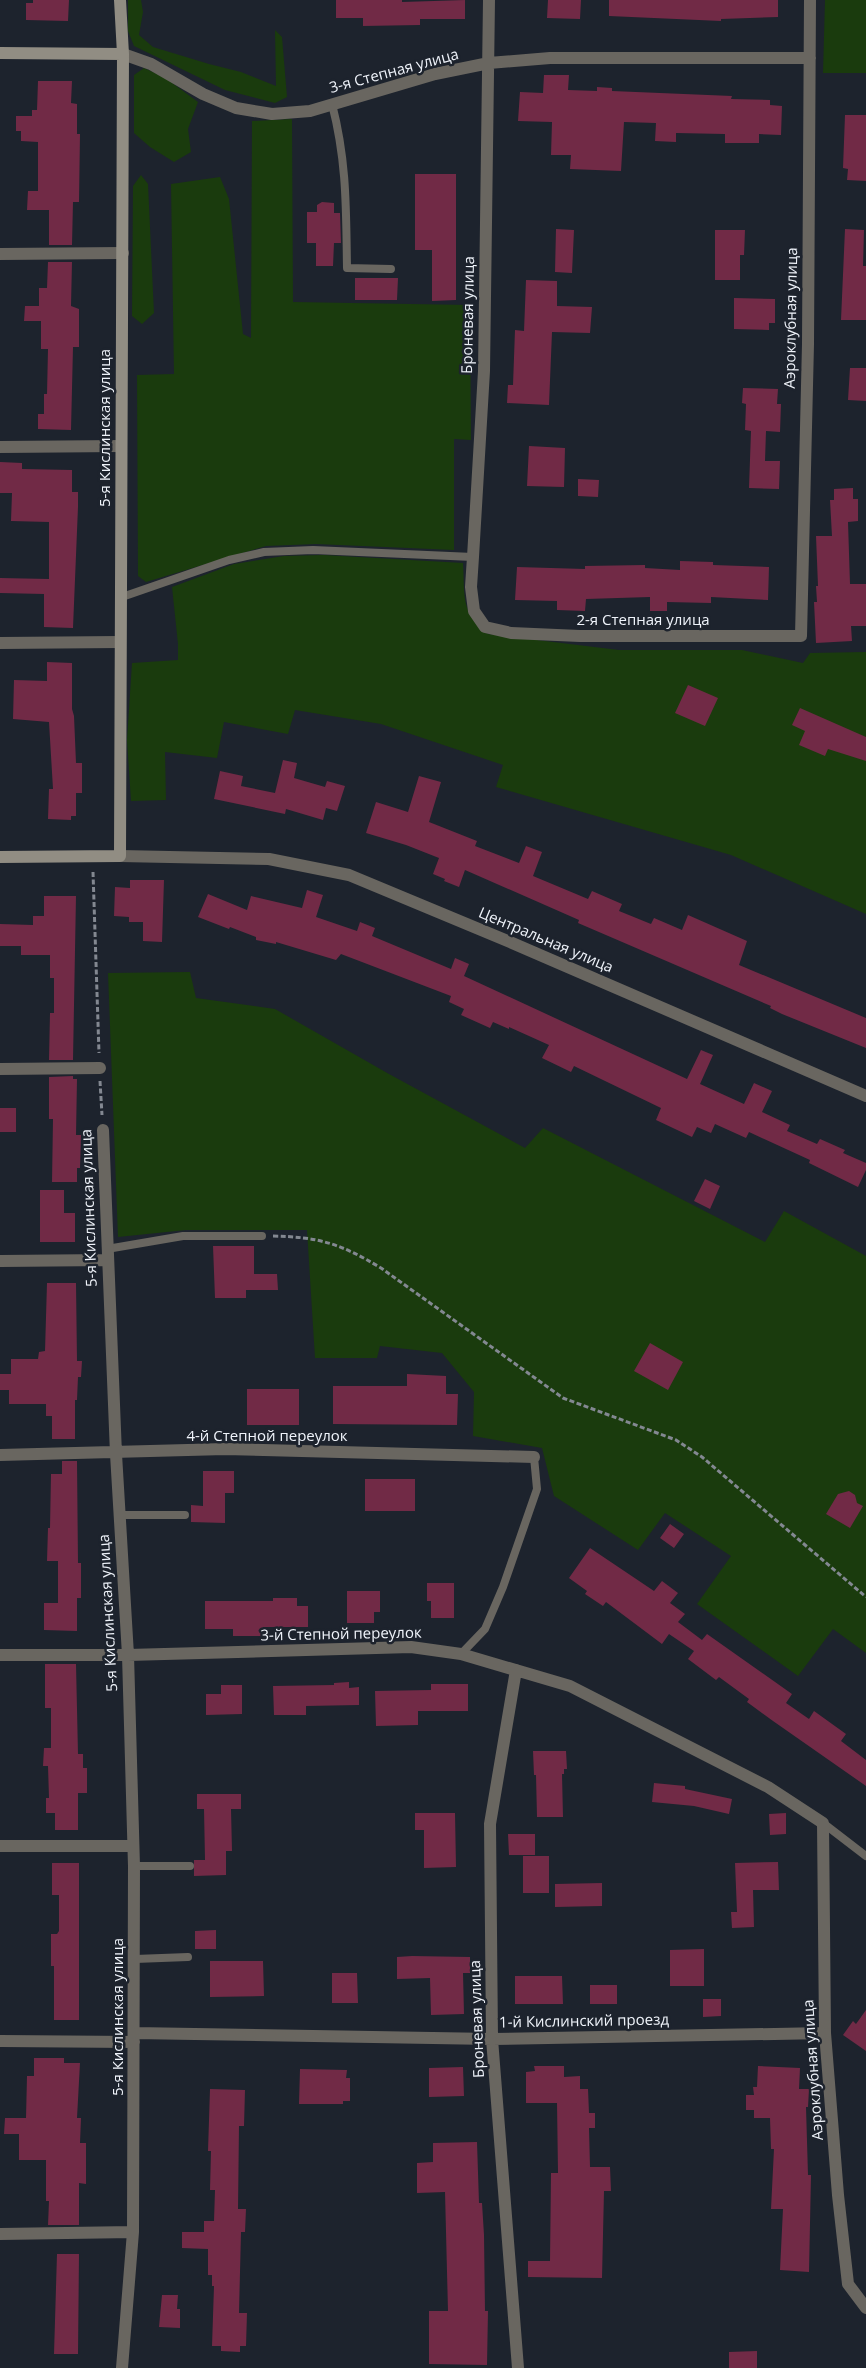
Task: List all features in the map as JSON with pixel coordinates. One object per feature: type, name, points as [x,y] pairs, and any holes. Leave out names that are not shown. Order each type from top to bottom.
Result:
[{"type":"street","name":"5-я Кислинская улица","points":[[120,0],[123,54],[120,856]]},
{"type":"street","name":"Броневая улица","points":[[485,627],[474,611],[471,588],[484,371],[489,0]]},
{"type":"street","name":"Аэроклубная улица","points":[[801,636],[808,344],[810,0]]},
{"type":"street","name":"3-я Степная улица","points":[[0,53],[123,54],[151,64],[203,94],[236,108],[272,114],[310,111],[435,74],[489,63],[550,58],[810,58]]},
{"type":"street","points":[[0,254],[123,253]]},
{"type":"street","points":[[0,447],[121,446]]},
{"type":"street","name":"2-я Степная улица","points":[[485,627],[511,633],[580,636],[801,636]]},
{"type":"street","points":[[0,643],[120,642]]},
{"type":"street","points":[[0,857],[120,856]]},
{"type":"street","name":"Центральная улица","points":[[120,856],[201,856],[269,859],[349,875],[510,942],[866,1096]]},
{"type":"street","points":[[0,1069],[100,1068]]},
{"type":"street","name":"5-я Кислинская улица","points":[[103,1130],[116,1454],[128,1655],[134,1866],[133,2232],[122,2368]]},
{"type":"street","points":[[0,1261],[107,1254]]},
{"type":"street","name":"4-й Степной переулок","points":[[0,1455],[116,1454],[225,1449],[534,1457]]},
{"type":"street","name":"3-й Степной переулок","points":[[0,1655],[128,1655],[411,1647],[461,1654],[570,1686],[710,1755],[768,1787],[823,1823]]},
{"type":"street","name":"Броневая улица","points":[[516,1670],[490,1824],[492,2039],[518,2368]]},
{"type":"street","name":"Аэроклубная улица","points":[[823,1823],[825,2033],[848,2284],[866,2308]]},
{"type":"street","points":[[0,1846],[133,1846]]},
{"type":"street","name":"1-й Кислинский проезд","points":[[0,2041],[134,2037],[492,2039],[825,2033]]},
{"type":"street","points":[[0,2234],[133,2232]]},
{"type":"lane","points":[[332,104],[340,134],[346,184],[346,268],[391,269]]},
{"type":"lane","points":[[122,597],[229,560],[264,552],[314,550],[472,557]]},
{"type":"lane","points":[[107,1254],[183,1236],[262,1236]]},
{"type":"lane","points":[[461,1654],[485,1629],[503,1587],[537,1489],[534,1457]]},
{"type":"lane","points":[[119,1515],[185,1514]]},
{"type":"lane","points":[[823,1823],[866,1856]]},
{"type":"lane","points":[[134,1866],[190,1866]]},
{"type":"lane","points":[[135,1959],[188,1958]]},
{"type":"path","name":"5-я Кислинская улица","points":[[93,856],[103,1130]]},
{"type":"path","points":[[262,1236],[323,1240],[352,1250],[381,1268],[563,1398],[676,1440],[702,1457],[866,1597]]},
{"type":"green space","points":[[128,0],[141,0],[143,12],[139,35],[153,47],[241,72],[276,86],[275,30],[282,37],[287,97],[275,103],[225,90],[134,46],[128,31]]},
{"type":"green space","points":[[825,0],[866,0],[866,73],[823,73]]},
{"type":"green space","points":[[144,68],[164,77],[198,102],[188,129],[191,152],[174,162],[150,147],[134,133],[134,75]]},
{"type":"green space","points":[[292,119],[293,302],[470,305],[471,440],[454,439],[454,550],[316,544],[266,546],[146,582],[138,576],[137,375],[174,374],[171,184],[220,177],[229,199],[243,334],[251,338],[252,121]]},
{"type":"green space","points":[[141,175],[148,184],[154,313],[142,324],[132,316],[133,186]]},
{"type":"green space","points":[[323,555],[463,563],[464,594],[468,611],[479,626],[488,634],[619,650],[742,650],[803,663],[810,653],[866,652],[866,914],[731,855],[496,787],[503,765],[381,724],[295,710],[288,734],[224,722],[217,758],[165,752],[166,800],[131,801],[127,740],[132,663],[178,660],[172,587],[234,564],[284,556]]},
{"type":"green space","points":[[190,972],[196,998],[275,1009],[525,1148],[543,1128],[765,1242],[784,1211],[866,1256],[866,1653],[833,1629],[798,1676],[697,1604],[731,1556],[665,1513],[638,1550],[554,1496],[542,1448],[473,1436],[474,1392],[442,1353],[380,1346],[377,1358],[315,1358],[307,1230],[186,1230],[118,1237],[108,973]]},
{"type":"building","points":[[33,0],[69,0],[68,21],[26,20],[26,3],[33,3]]},
{"type":"building","points":[[336,0],[402,0],[402,2],[465,0],[465,19],[420,19],[420,25],[363,26],[363,18],[336,18]]},
{"type":"building","points":[[548,0],[581,0],[580,19],[547,18]]},
{"type":"building","points":[[609,0],[778,0],[778,17],[721,19],[721,21],[609,16]]},
{"type":"building","points":[[544,75],[569,75],[568,90],[597,91],[597,87],[612,88],[612,91],[732,96],[731,99],[770,100],[770,105],[782,106],[781,135],[759,134],[759,143],[725,143],[725,134],[676,133],[676,142],[655,141],[656,123],[624,122],[621,171],[570,169],[571,155],[551,155],[552,122],[518,121],[520,92],[543,93]]},
{"type":"building","points":[[38,81],[72,81],[71,103],[77,104],[77,134],[80,134],[79,202],[73,202],[72,245],[49,245],[49,210],[27,210],[28,191],[38,191],[38,142],[21,141],[21,131],[16,131],[16,116],[32,116],[32,110],[37,110]]},
{"type":"building","points":[[845,115],[866,115],[866,181],[847,180],[848,169],[843,168]]},
{"type":"building","points":[[415,174],[456,174],[456,300],[432,301],[432,250],[415,250]]},
{"type":"building","points":[[322,202],[334,203],[334,213],[340,213],[341,243],[334,243],[333,266],[316,266],[316,243],[307,243],[307,212],[317,212],[317,205]]},
{"type":"building","points":[[556,229],[574,230],[572,273],[555,272]]},
{"type":"building","points":[[845,229],[864,230],[863,266],[866,266],[866,320],[841,320]]},
{"type":"building","points":[[715,230],[745,230],[744,255],[740,255],[740,280],[715,280]]},
{"type":"building","points":[[48,262],[72,262],[71,306],[79,309],[79,347],[73,347],[71,430],[38,429],[38,414],[44,414],[44,394],[47,394],[48,349],[41,349],[41,321],[24,321],[25,306],[39,306],[39,288],[47,288]]},
{"type":"building","points":[[355,278],[398,278],[397,300],[355,300]]},
{"type":"building","points":[[526,280],[557,281],[557,306],[592,307],[590,333],[552,332],[549,405],[507,403],[508,385],[513,385],[515,330],[524,331]]},
{"type":"building","points":[[734,298],[775,299],[775,323],[769,323],[769,330],[734,329]]},
{"type":"building","points":[[850,368],[866,368],[866,401],[848,400]]},
{"type":"building","points":[[743,388],[778,389],[777,404],[781,404],[780,432],[766,431],[765,461],[780,461],[779,489],[749,488],[751,431],[745,430],[746,404],[742,403]]},
{"type":"building","points":[[529,446],[565,448],[564,487],[527,486]]},
{"type":"building","points":[[0,462],[22,463],[22,469],[72,470],[72,492],[78,492],[73,628],[44,627],[44,594],[0,593],[0,578],[49,579],[49,522],[11,521],[12,493],[0,493]]},
{"type":"building","points":[[578,479],[599,480],[598,497],[578,496]]},
{"type":"building","points":[[853,488],[853,499],[858,499],[858,521],[848,522],[850,584],[866,584],[866,626],[851,626],[852,641],[816,643],[814,602],[817,602],[816,586],[818,586],[816,536],[832,536],[830,500],[834,500],[834,489]]},
{"type":"building","points":[[680,561],[713,562],[713,565],[769,567],[768,600],[711,597],[711,603],[667,602],[667,611],[650,611],[650,597],[586,599],[585,611],[557,610],[557,601],[515,600],[517,567],[585,569],[585,566],[645,565],[645,568],[680,570]]},
{"type":"building","points":[[47,662],[72,663],[72,709],[76,763],[82,763],[82,793],[76,793],[76,816],[71,816],[71,820],[48,819],[49,789],[53,789],[49,722],[13,719],[14,680],[47,681]]},
{"type":"building","points":[[688,685],[718,698],[705,726],[675,713]]},
{"type":"building","points":[[800,708],[866,737],[866,761],[828,749],[825,756],[799,745],[805,731],[792,725]]},
{"type":"building","points":[[283,760],[297,763],[294,778],[325,787],[327,781],[345,786],[337,811],[326,808],[323,820],[286,809],[285,814],[214,799],[220,771],[243,776],[241,786],[275,793]]},
{"type":"building","points":[[419,776],[441,782],[429,822],[477,841],[475,846],[519,863],[526,846],[542,852],[533,876],[588,899],[592,891],[622,904],[619,911],[651,924],[654,918],[682,930],[688,915],[747,941],[739,965],[866,1018],[866,1048],[782,1014],[770,1008],[771,1006],[578,923],[579,920],[465,870],[459,887],[444,881],[445,879],[433,874],[439,858],[406,845],[366,833],[376,802],[408,812]]},
{"type":"building","points":[[130,880],[164,880],[162,942],[143,941],[143,922],[129,922],[129,917],[114,916],[115,887],[130,888]]},
{"type":"building","points":[[307,890],[323,895],[316,917],[357,931],[360,922],[375,928],[372,936],[451,969],[455,958],[469,964],[464,976],[687,1079],[701,1050],[713,1055],[700,1084],[744,1104],[754,1083],[772,1091],[762,1112],[790,1125],[787,1131],[817,1144],[820,1139],[845,1150],[843,1153],[866,1163],[866,1170],[858,1187],[809,1163],[810,1160],[749,1132],[746,1138],[715,1124],[711,1133],[697,1127],[692,1137],[656,1120],[661,1108],[574,1066],[571,1072],[542,1058],[549,1045],[509,1027],[509,1029],[493,1022],[490,1028],[461,1015],[464,1009],[449,1002],[451,996],[341,954],[336,960],[276,942],[276,944],[256,940],[256,937],[198,917],[208,894],[247,910],[251,896],[302,908]]},
{"type":"building","points":[[44,896],[76,896],[73,1060],[49,1060],[50,1013],[54,1013],[54,978],[50,978],[50,955],[21,955],[21,946],[0,946],[0,924],[33,925],[33,916],[44,916]]},
{"type":"building","points":[[73,1076],[73,1079],[77,1079],[76,1135],[81,1135],[80,1168],[77,1168],[77,1182],[52,1182],[53,1119],[49,1119],[49,1077]]},
{"type":"building","points":[[0,1108],[16,1108],[16,1132],[0,1132]]},
{"type":"building","points":[[705,1179],[720,1186],[710,1209],[694,1201]]},
{"type":"building","points":[[40,1190],[64,1190],[64,1213],[75,1213],[75,1242],[40,1242]]},
{"type":"building","points":[[213,1246],[254,1246],[254,1274],[277,1274],[278,1290],[246,1290],[246,1298],[215,1298]]},
{"type":"building","points":[[47,1283],[76,1283],[77,1361],[82,1361],[81,1377],[78,1377],[77,1400],[75,1400],[75,1439],[52,1439],[52,1416],[46,1416],[46,1404],[9,1404],[9,1390],[0,1390],[0,1374],[11,1374],[11,1359],[38,1359],[39,1352],[45,1351]]},
{"type":"building","points":[[650,1343],[683,1362],[668,1390],[634,1371]]},
{"type":"building","points":[[407,1374],[446,1376],[446,1394],[458,1394],[457,1425],[333,1424],[333,1386],[407,1386]]},
{"type":"building","points":[[247,1389],[299,1389],[299,1425],[247,1425]]},
{"type":"building","points":[[62,1461],[77,1461],[78,1563],[81,1563],[81,1598],[77,1598],[77,1631],[44,1630],[44,1603],[58,1603],[58,1561],[47,1561],[51,1474],[62,1474]]},
{"type":"building","points":[[203,1471],[234,1471],[234,1493],[225,1493],[225,1523],[191,1522],[191,1505],[203,1506]]},
{"type":"building","points":[[365,1479],[415,1479],[415,1511],[365,1511]]},
{"type":"building","points":[[849,1491],[855,1495],[857,1503],[863,1506],[850,1528],[826,1514],[838,1494]]},
{"type":"building","points":[[670,1524],[684,1534],[674,1548],[660,1538]]},
{"type":"building","points":[[590,1548],[654,1591],[662,1581],[678,1593],[670,1603],[685,1614],[678,1622],[702,1640],[707,1634],[792,1694],[786,1703],[809,1719],[814,1711],[846,1734],[841,1741],[866,1760],[866,1786],[747,1702],[749,1699],[719,1677],[716,1680],[688,1659],[694,1651],[669,1634],[662,1644],[606,1602],[603,1606],[585,1594],[587,1591],[569,1578]]},
{"type":"building","points":[[427,1583],[454,1583],[454,1618],[431,1618],[431,1601],[427,1601]]},
{"type":"building","points":[[347,1591],[380,1591],[380,1612],[374,1612],[374,1623],[347,1623]]},
{"type":"building","points":[[273,1598],[297,1598],[297,1606],[308,1606],[308,1627],[263,1627],[263,1636],[233,1636],[233,1629],[205,1629],[205,1601],[273,1601]]},
{"type":"building","points":[[45,1664],[76,1664],[78,1754],[83,1754],[83,1768],[87,1768],[87,1793],[78,1793],[78,1830],[55,1830],[55,1813],[46,1813],[46,1798],[49,1798],[48,1766],[43,1766],[44,1748],[51,1748],[51,1708],[45,1708]]},
{"type":"building","points":[[349,1682],[349,1688],[359,1687],[359,1705],[306,1706],[306,1715],[274,1715],[273,1686],[334,1685],[334,1683]]},
{"type":"building","points":[[431,1684],[468,1684],[468,1711],[418,1711],[418,1725],[376,1726],[375,1691],[431,1690]]},
{"type":"building","points":[[221,1685],[242,1685],[242,1714],[206,1715],[206,1694],[221,1694]]},
{"type":"building","points":[[533,1751],[566,1751],[567,1769],[564,1769],[564,1774],[562,1774],[563,1817],[537,1817],[536,1775],[534,1775]]},
{"type":"building","points":[[654,1783],[685,1786],[685,1789],[732,1799],[729,1814],[694,1806],[652,1802]]},
{"type":"building","points":[[197,1794],[241,1794],[241,1809],[231,1809],[232,1851],[226,1851],[226,1875],[194,1876],[194,1860],[205,1860],[204,1809],[197,1809]]},
{"type":"building","points":[[415,1813],[455,1813],[456,1867],[424,1868],[424,1830],[415,1830]]},
{"type":"building","points":[[786,1813],[786,1834],[770,1835],[769,1814]]},
{"type":"building","points":[[508,1834],[535,1834],[535,1855],[509,1855]]},
{"type":"building","points":[[523,1856],[549,1856],[549,1893],[523,1893]]},
{"type":"building","points":[[778,1862],[779,1890],[753,1890],[754,1927],[732,1928],[731,1912],[737,1912],[735,1863]]},
{"type":"building","points":[[52,1863],[79,1863],[79,2020],[54,2020],[54,1966],[51,1966],[51,1934],[57,1934],[59,1931],[59,1895],[52,1895]]},
{"type":"building","points":[[602,1883],[602,1906],[555,1907],[555,1884]]},
{"type":"building","points":[[216,1930],[216,1949],[195,1949],[195,1931]]},
{"type":"building","points":[[704,1949],[704,1986],[670,1986],[670,1950]]},
{"type":"building","points":[[397,1957],[470,1957],[470,1973],[463,1973],[464,2014],[431,2015],[430,1978],[397,1979]]},
{"type":"building","points":[[210,1961],[263,1961],[264,1996],[210,1997]]},
{"type":"building","points":[[332,1973],[357,1973],[358,2003],[332,2003]]},
{"type":"building","points":[[515,1976],[562,1976],[563,2004],[515,2004]]},
{"type":"building","points":[[590,1985],[617,1985],[617,2004],[590,2004]]},
{"type":"building","points":[[703,1999],[721,1999],[721,2016],[703,2017]]},
{"type":"building","points":[[866,2010],[866,2051],[843,2035],[853,2021],[856,2024]]},
{"type":"building","points":[[34,2058],[64,2058],[64,2063],[80,2063],[77,2118],[81,2118],[80,2143],[86,2143],[86,2184],[79,2183],[79,2225],[48,2225],[49,2201],[46,2201],[46,2160],[19,2160],[19,2134],[4,2134],[5,2118],[26,2118],[27,2076],[34,2076]]},
{"type":"building","points":[[534,2066],[564,2066],[564,2077],[580,2076],[580,2089],[588,2089],[589,2113],[595,2113],[595,2128],[589,2128],[590,2167],[610,2167],[611,2191],[604,2191],[602,2278],[528,2277],[528,2261],[550,2261],[551,2173],[558,2173],[557,2103],[526,2103],[526,2072],[535,2071]]},
{"type":"building","points":[[758,2066],[800,2068],[799,2089],[809,2089],[808,2107],[806,2107],[808,2175],[811,2175],[809,2272],[780,2270],[783,2209],[771,2209],[774,2149],[771,2149],[770,2118],[754,2118],[754,2110],[746,2110],[746,2095],[754,2095],[753,2087],[757,2087]]},
{"type":"building","points":[[463,2067],[464,2096],[429,2097],[429,2068]]},
{"type":"building","points":[[300,2069],[347,2070],[346,2078],[350,2078],[350,2101],[343,2101],[343,2104],[299,2104]]},
{"type":"building","points":[[210,2089],[245,2090],[244,2126],[239,2126],[238,2209],[246,2209],[245,2232],[241,2232],[239,2313],[247,2313],[246,2346],[240,2346],[240,2352],[221,2351],[221,2346],[212,2346],[214,2286],[212,2286],[212,2275],[208,2275],[208,2249],[182,2248],[182,2232],[204,2232],[204,2221],[214,2221],[215,2190],[210,2190],[211,2151],[208,2151]]},
{"type":"building","points":[[477,2142],[479,2203],[482,2203],[484,2235],[485,2311],[488,2311],[487,2365],[429,2364],[429,2311],[448,2311],[445,2192],[417,2193],[417,2163],[433,2162],[433,2143]]},
{"type":"building","points":[[57,2254],[79,2254],[78,2354],[54,2354]]},
{"type":"building","points":[[162,2295],[178,2295],[177,2309],[180,2309],[180,2328],[159,2327]]},
{"type":"building","points":[[757,2351],[757,2368],[729,2368],[729,2352]]}]
